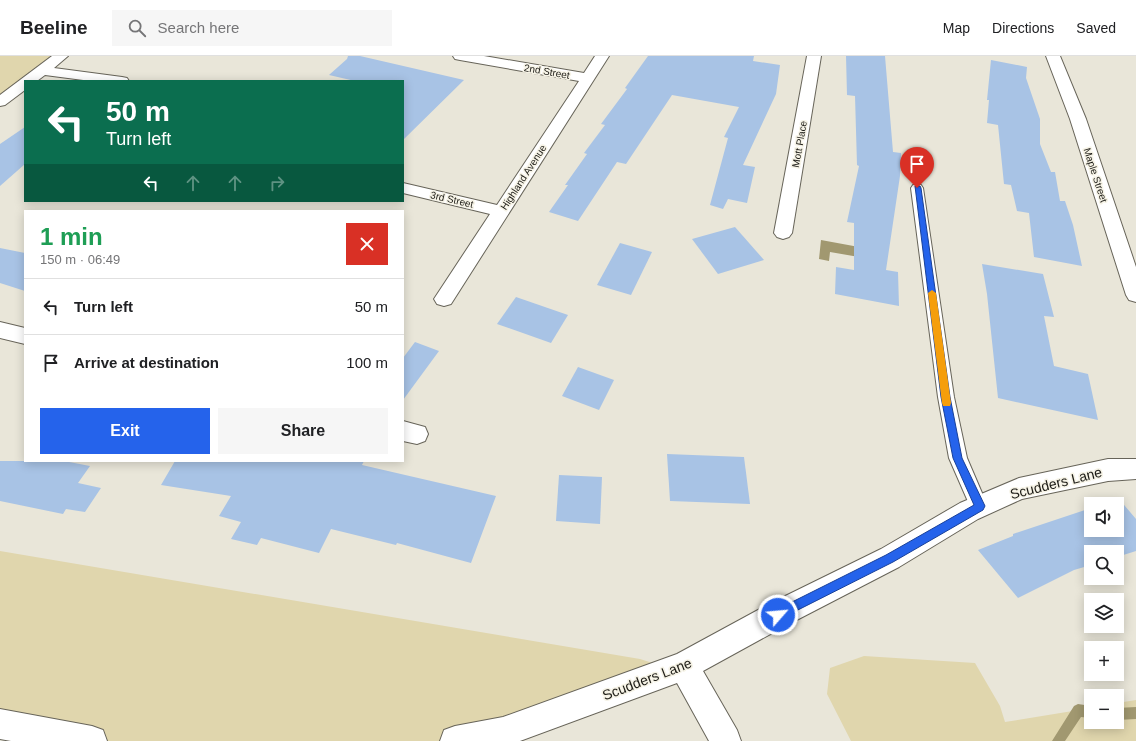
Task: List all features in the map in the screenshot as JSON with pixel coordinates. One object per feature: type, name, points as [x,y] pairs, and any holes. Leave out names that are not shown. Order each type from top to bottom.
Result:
[{"type":"street","points":[[29,80],[60,56]]},
{"type":"street","name":"2nd Street","points":[[460,56],[587,78]]},
{"type":"street","name":"Highland Avenue","points":[[444,299],[602,56]]},
{"type":"street","name":"Mott Place","points":[[783,233],[814,56]]},
{"type":"street","name":"Maple Street","points":[[1053,56],[1078,120],[1136,295]]},
{"type":"street","points":[[42,70],[115,80]]},
{"type":"street","points":[[0,102],[24,84]]},
{"type":"street","name":"3rd Street","points":[[404,188],[500,211]]},
{"type":"street","points":[[0,330],[24,336]]},
{"type":"street","name":"Scudders Lane","points":[[456,741],[503,732],[684,666],[778,615],[890,558],[980,506],[1019,489],[1108,470],[1136,469]]},
{"type":"street","points":[[684,666],[726,741]]},
{"type":"street","points":[[0,724],[92,741]]},
{"type":"lane","points":[[917,188],[946,397],[958,458],[980,506]]},
{"type":"shaded area","points":[[0,56],[61,56],[26,80],[24,80],[24,82],[0,102]]},
{"type":"shaded area","points":[[821,240],[859,247],[859,257],[830,252],[829,261],[819,259]]},
{"type":"shaded area","points":[[0,551],[640,659],[675,670],[455,741],[92,741],[0,724]]},
{"type":"shaded area","points":[[864,656],[975,663],[1000,706],[1005,722],[1084,709],[1084,729],[1124,729],[1124,702],[1136,700],[1136,741],[851,741],[827,694],[830,668]]},
{"type":"building","points":[[348,56],[360,56],[464,80],[404,139],[404,80],[351,80],[329,75],[347,59]]},
{"type":"building","points":[[648,56],[754,56],[753,61],[780,65],[776,94],[743,165],[755,167],[747,203],[728,199],[723,209],[710,205],[728,138],[724,137],[739,107],[672,95],[626,164],[617,162],[578,221],[549,212],[568,185],[565,185],[587,154],[584,153],[605,125],[601,124],[627,89],[625,88]]},
{"type":"building","points":[[846,56],[885,56],[893,152],[901,153],[900,176],[886,270],[898,272],[899,306],[835,294],[836,267],[854,270],[854,223],[847,222],[859,166],[857,165],[855,96],[847,95]]},
{"type":"building","points":[[991,60],[1027,67],[1026,78],[1040,119],[1040,144],[1051,172],[1055,172],[1060,201],[1065,201],[1073,225],[1082,266],[1034,257],[1029,213],[1017,211],[1011,185],[1004,184],[998,125],[987,123],[989,100],[987,100]]},
{"type":"building","points":[[24,128],[24,165],[0,186],[0,144]]},
{"type":"building","points":[[735,227],[764,260],[718,274],[692,239]]},
{"type":"building","points":[[620,243],[652,252],[631,295],[597,285]]},
{"type":"building","points":[[0,248],[24,253],[24,291],[0,283]]},
{"type":"building","points":[[982,264],[1043,274],[1054,317],[1044,316],[1054,366],[1088,374],[1098,420],[998,398],[987,294]]},
{"type":"building","points":[[516,297],[568,315],[551,343],[497,324]]},
{"type":"building","points":[[415,342],[439,351],[404,399],[404,357]]},
{"type":"building","points":[[578,367],[614,380],[599,410],[562,396]]},
{"type":"building","points":[[667,454],[744,457],[750,504],[670,501]]},
{"type":"building","points":[[0,461],[69,462],[90,466],[78,483],[101,488],[85,512],[66,509],[63,514],[0,501]]},
{"type":"building","points":[[174,462],[364,462],[362,465],[496,496],[471,563],[397,543],[396,545],[331,529],[319,553],[261,538],[257,545],[231,539],[241,522],[219,516],[231,496],[161,485]]},
{"type":"building","points":[[559,475],[602,477],[600,524],[556,521]]},
{"type":"building","points":[[1124,505],[1136,519],[1136,551],[1124,555],[1124,545],[1084,545],[1084,567],[1074,570],[1018,598],[978,550],[1013,536],[1013,534],[1084,510],[1084,537],[1124,537]]},
{"type":"waterway","points":[[1058,741],[1078,710],[1084,711]]},
{"type":"waterway","points":[[1124,714],[1136,713]]},
{"type":"slow traffic","points":[[932,293],[947,403]]},
{"type":"route","points":[[778,615],[890,558],[980,506],[958,458],[946,397],[917,188]]}]
